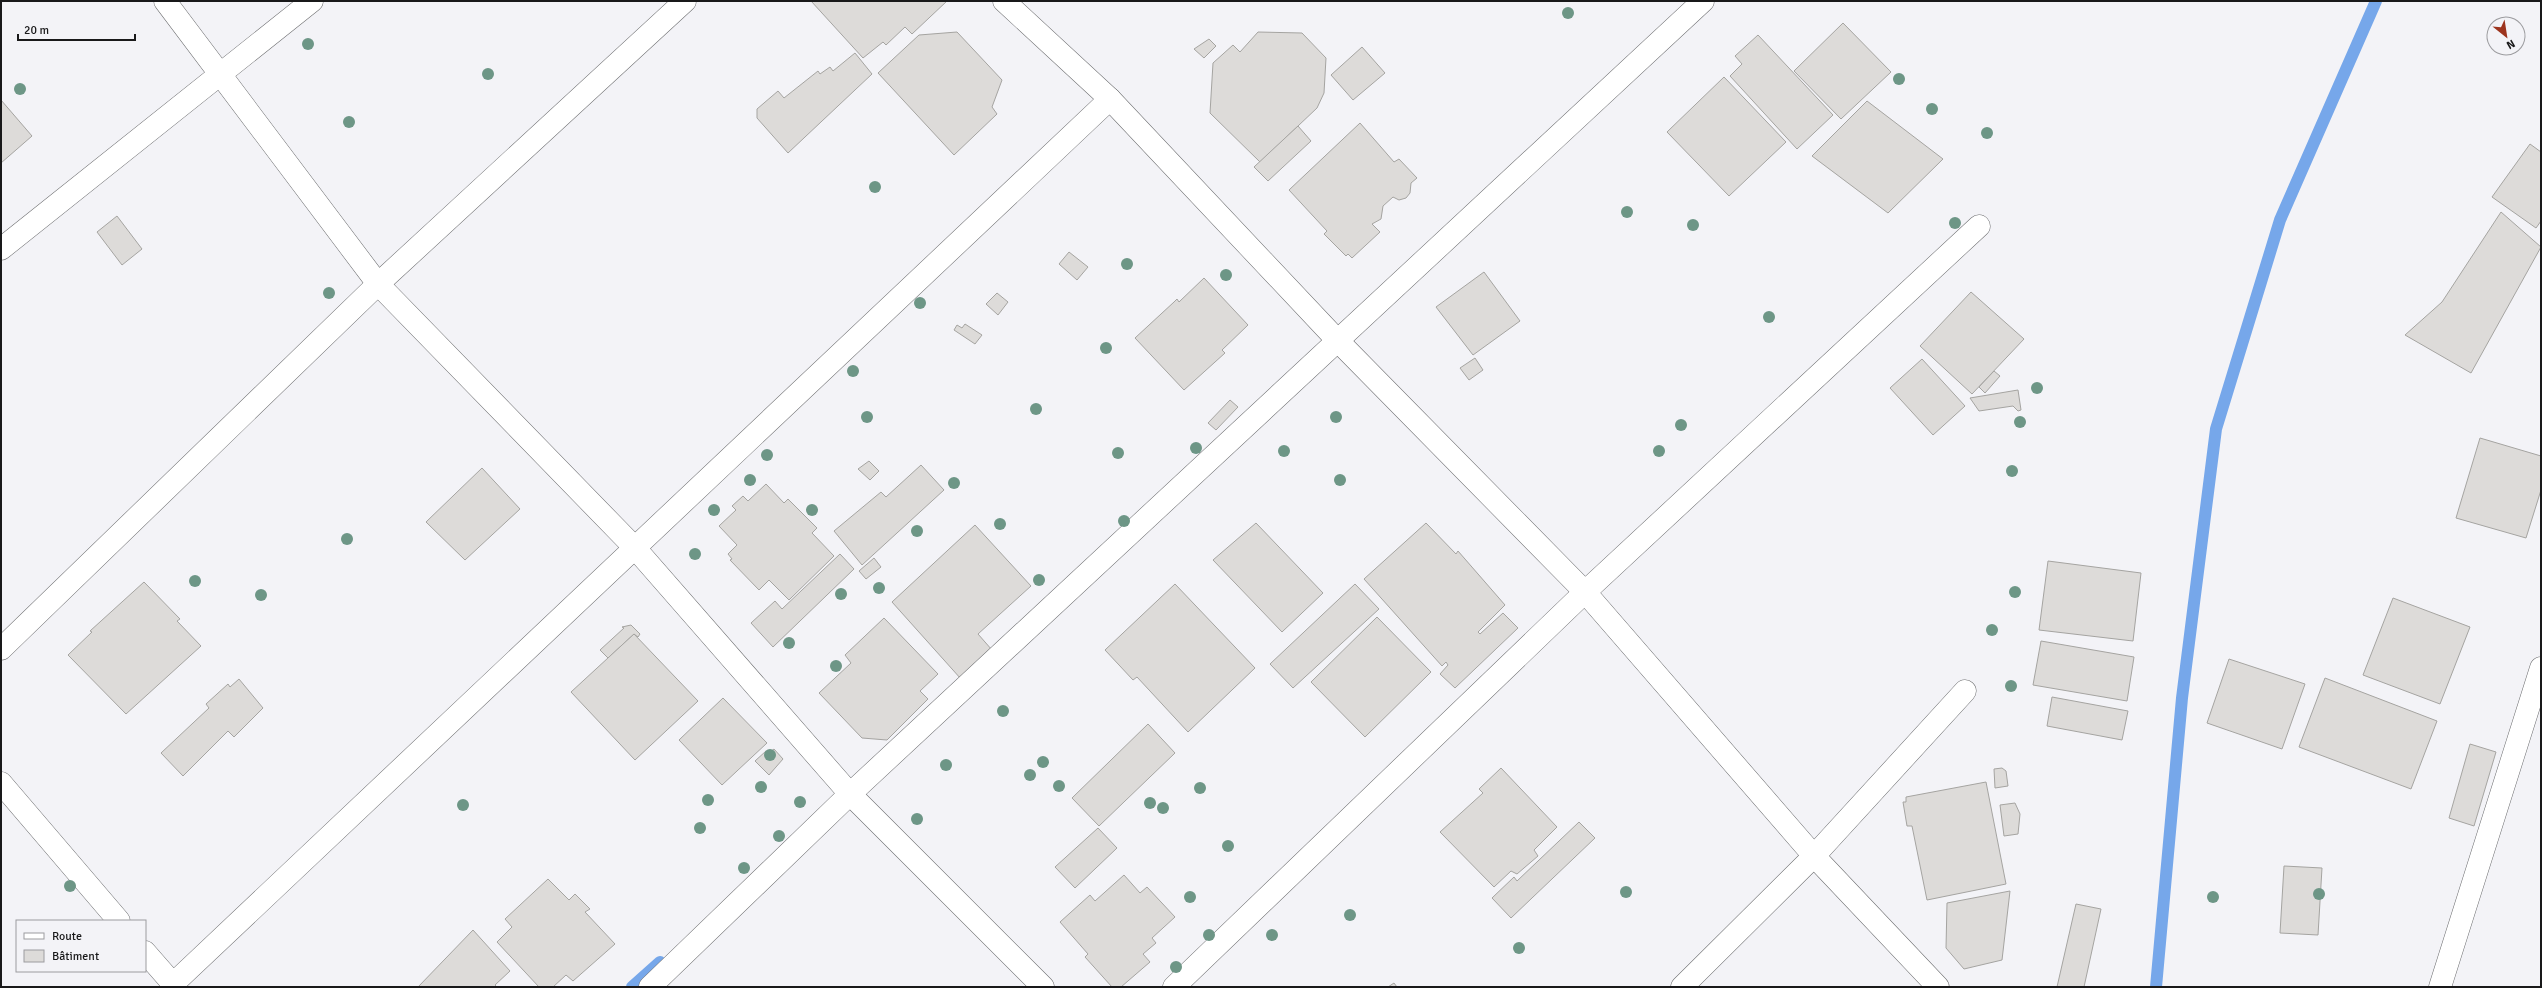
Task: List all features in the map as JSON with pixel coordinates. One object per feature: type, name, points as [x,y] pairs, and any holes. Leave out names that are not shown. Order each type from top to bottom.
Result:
[{"type":"street","points":[[165,1],[219,75],[378,284],[635,548],[850,794],[1043,987]]},
{"type":"street","points":[[1,249],[312,1]]},
{"type":"street","points":[[1,649],[378,284],[685,1]]},
{"type":"street","points":[[1004,1],[1110,99],[1338,341],[1585,592],[1814,856],[1938,987]]},
{"type":"street","points":[[650,987],[850,794],[1703,1]]},
{"type":"street","points":[[146,953],[172,984],[1110,99]]},
{"type":"street","points":[[1174,987],[1585,592],[1979,226]]},
{"type":"street","points":[[2440,987],[2541,668]]},
{"type":"street","points":[[1682,987],[1814,856],[1965,691]]},
{"type":"street","points":[[1,783],[118,920]]},
{"type":"building","points":[[811,1],[947,1],[912,34],[905,27],[886,45],[883,42],[863,58]]},
{"type":"building","points":[[1843,23],[1891,72],[1841,119],[1794,71]]},
{"type":"building","points":[[957,32],[1002,80],[992,107],[997,114],[954,155],[878,73],[919,35]]},
{"type":"building","points":[[1258,32],[1302,33],[1326,58],[1324,93],[1317,108],[1260,162],[1210,113],[1213,63],[1233,45],[1240,52]]},
{"type":"building","points":[[1758,35],[1833,115],[1797,149],[1730,76],[1742,64],[1735,56]]},
{"type":"building","points":[[1209,39],[1216,46],[1204,58],[1194,49]]},
{"type":"building","points":[[1362,47],[1385,73],[1353,100],[1331,75]]},
{"type":"building","points":[[855,53],[872,74],[788,153],[757,118],[757,109],[778,91],[784,98],[818,71],[820,74],[830,67],[833,71]]},
{"type":"building","points":[[1724,77],[1786,142],[1729,196],[1667,132]]},
{"type":"building","points":[[1,100],[32,136],[1,163]]},
{"type":"building","points":[[1867,101],[1943,159],[1888,213],[1812,156]]},
{"type":"building","points":[[1360,123],[1394,162],[1399,159],[1417,178],[1411,183],[1410,193],[1406,198],[1399,200],[1393,197],[1383,206],[1381,219],[1372,224],[1380,232],[1352,258],[1348,254],[1346,256],[1324,234],[1327,231],[1289,190]]},
{"type":"building","points":[[1298,126],[1311,141],[1268,181],[1254,167]]},
{"type":"building","points":[[2530,144],[2541,152],[2541,221],[2536,228],[2492,197]]},
{"type":"building","points":[[2501,212],[2541,247],[2471,373],[2405,335],[2442,302]]},
{"type":"building","points":[[117,216],[142,249],[122,265],[97,232]]},
{"type":"building","points":[[1069,252],[1088,267],[1077,280],[1059,264]]},
{"type":"building","points":[[1484,272],[1520,321],[1473,355],[1436,307]]},
{"type":"building","points":[[1204,278],[1248,325],[1222,350],[1225,353],[1184,390],[1135,338],[1177,299],[1179,302]]},
{"type":"building","points":[[1971,292],[2024,339],[1972,394],[1920,346]]},
{"type":"building","points":[[997,293],[1008,302],[998,315],[986,304]]},
{"type":"building","points":[[965,324],[982,335],[975,344],[954,330],[957,325],[962,328]]},
{"type":"building","points":[[1475,358],[1483,370],[1469,380],[1460,368]]},
{"type":"building","points":[[1922,359],[1965,406],[1933,435],[1890,388]]},
{"type":"building","points":[[1994,371],[2000,376],[1985,393],[1979,387]]},
{"type":"building","points":[[2018,390],[2021,410],[2018,411],[2013,406],[1979,411],[1970,398]]},
{"type":"building","points":[[1230,400],[1238,407],[1216,430],[1208,423]]},
{"type":"building","points":[[2480,438],[2541,456],[2541,490],[2526,538],[2456,518]]},
{"type":"building","points":[[869,461],[879,471],[870,480],[858,469]]},
{"type":"building","points":[[921,465],[944,490],[862,565],[834,531],[881,492],[886,497]]},
{"type":"building","points":[[482,468],[520,509],[465,560],[426,522]]},
{"type":"building","points":[[766,484],[784,503],[788,499],[817,528],[812,533],[834,556],[789,600],[769,580],[759,590],[730,560],[732,559],[728,554],[737,545],[719,526],[736,510],[732,506],[743,496],[748,501]]},
{"type":"building","points":[[1256,523],[1323,593],[1282,632],[1213,560]]},
{"type":"building","points":[[1426,523],[1456,554],[1458,551],[1505,605],[1478,632],[1480,634],[1503,613],[1518,628],[1455,688],[1440,674],[1448,665],[1446,662],[1442,666],[1364,579]]},
{"type":"building","points":[[975,525],[1031,586],[978,634],[992,650],[961,679],[892,602]]},
{"type":"building","points":[[840,554],[854,569],[773,647],[751,623],[775,601],[782,609]]},
{"type":"building","points":[[874,558],[881,567],[866,579],[859,571]]},
{"type":"building","points":[[2048,561],[2141,573],[2133,641],[2039,630]]},
{"type":"building","points":[[144,582],[180,619],[177,621],[201,646],[126,714],[68,655],[92,632],[90,631]]},
{"type":"building","points":[[1175,584],[1255,668],[1188,732],[1137,677],[1133,680],[1105,650]]},
{"type":"building","points":[[1355,584],[1379,609],[1293,688],[1270,664]]},
{"type":"building","points":[[2393,598],[2470,627],[2440,704],[2363,675]]},
{"type":"building","points":[[1377,617],[1431,672],[1365,737],[1311,682]]},
{"type":"building","points":[[884,618],[938,674],[920,691],[928,699],[887,740],[862,738],[819,693],[851,663],[845,655]]},
{"type":"building","points":[[631,625],[640,634],[638,637],[634,634],[608,658],[600,650],[624,628],[622,627]]},
{"type":"building","points":[[634,634],[698,701],[635,760],[571,692]]},
{"type":"building","points":[[2041,641],[2134,657],[2127,701],[2033,685]]},
{"type":"building","points":[[2229,659],[2305,684],[2282,749],[2207,723]]},
{"type":"building","points":[[2325,678],[2437,721],[2411,789],[2299,747]]},
{"type":"building","points":[[239,679],[263,708],[234,737],[228,731],[183,776],[161,753],[209,708],[206,704],[228,684],[230,687]]},
{"type":"building","points":[[2052,697],[2128,711],[2122,740],[2047,726]]},
{"type":"building","points":[[723,698],[767,743],[722,785],[679,740]]},
{"type":"building","points":[[1148,724],[1175,753],[1099,826],[1072,798]]},
{"type":"building","points":[[2470,744],[2496,752],[2474,826],[2449,818]]},
{"type":"building","points":[[774,749],[783,759],[769,775],[755,761],[766,751],[769,753]]},
{"type":"building","points":[[1501,768],[1557,827],[1534,850],[1538,856],[1517,874],[1511,871],[1494,887],[1440,832],[1483,793],[1479,789]]},
{"type":"building","points":[[2002,768],[2006,771],[2008,786],[1995,788],[1994,769]]},
{"type":"building","points":[[1986,782],[2006,884],[1927,900],[1912,826],[1907,826],[1903,802],[1906,802],[1906,797]]},
{"type":"building","points":[[2015,803],[2020,814],[2018,834],[2004,836],[2000,805]]},
{"type":"building","points":[[1579,822],[1595,838],[1511,918],[1492,898],[1514,877],[1517,881]]},
{"type":"building","points":[[1098,828],[1117,848],[1075,888],[1055,867]]},
{"type":"building","points":[[2284,866],[2322,868],[2318,935],[2280,933]]},
{"type":"building","points":[[1124,875],[1140,893],[1147,887],[1175,917],[1152,938],[1156,943],[1143,954],[1150,962],[1121,987],[1112,987],[1085,957],[1088,954],[1060,922],[1090,895],[1095,901]]},
{"type":"building","points":[[548,879],[569,900],[575,894],[590,909],[585,912],[615,944],[573,981],[566,975],[553,987],[539,987],[497,942],[512,927],[505,919]]},
{"type":"building","points":[[2010,891],[2002,960],[1964,969],[1946,948],[1947,903]]},
{"type":"building","points":[[2076,904],[2101,909],[2084,987],[2057,987]]},
{"type":"building","points":[[473,930],[510,971],[495,985],[497,987],[418,987]]},
{"type":"building","points":[[1394,983],[1397,987],[1388,987]]},
{"type":"waterway","points":[[2156,987],[2182,698],[2216,429],[2280,220],[2376,1]]},
{"type":"waterway","points":[[632,987],[660,962]]}]
